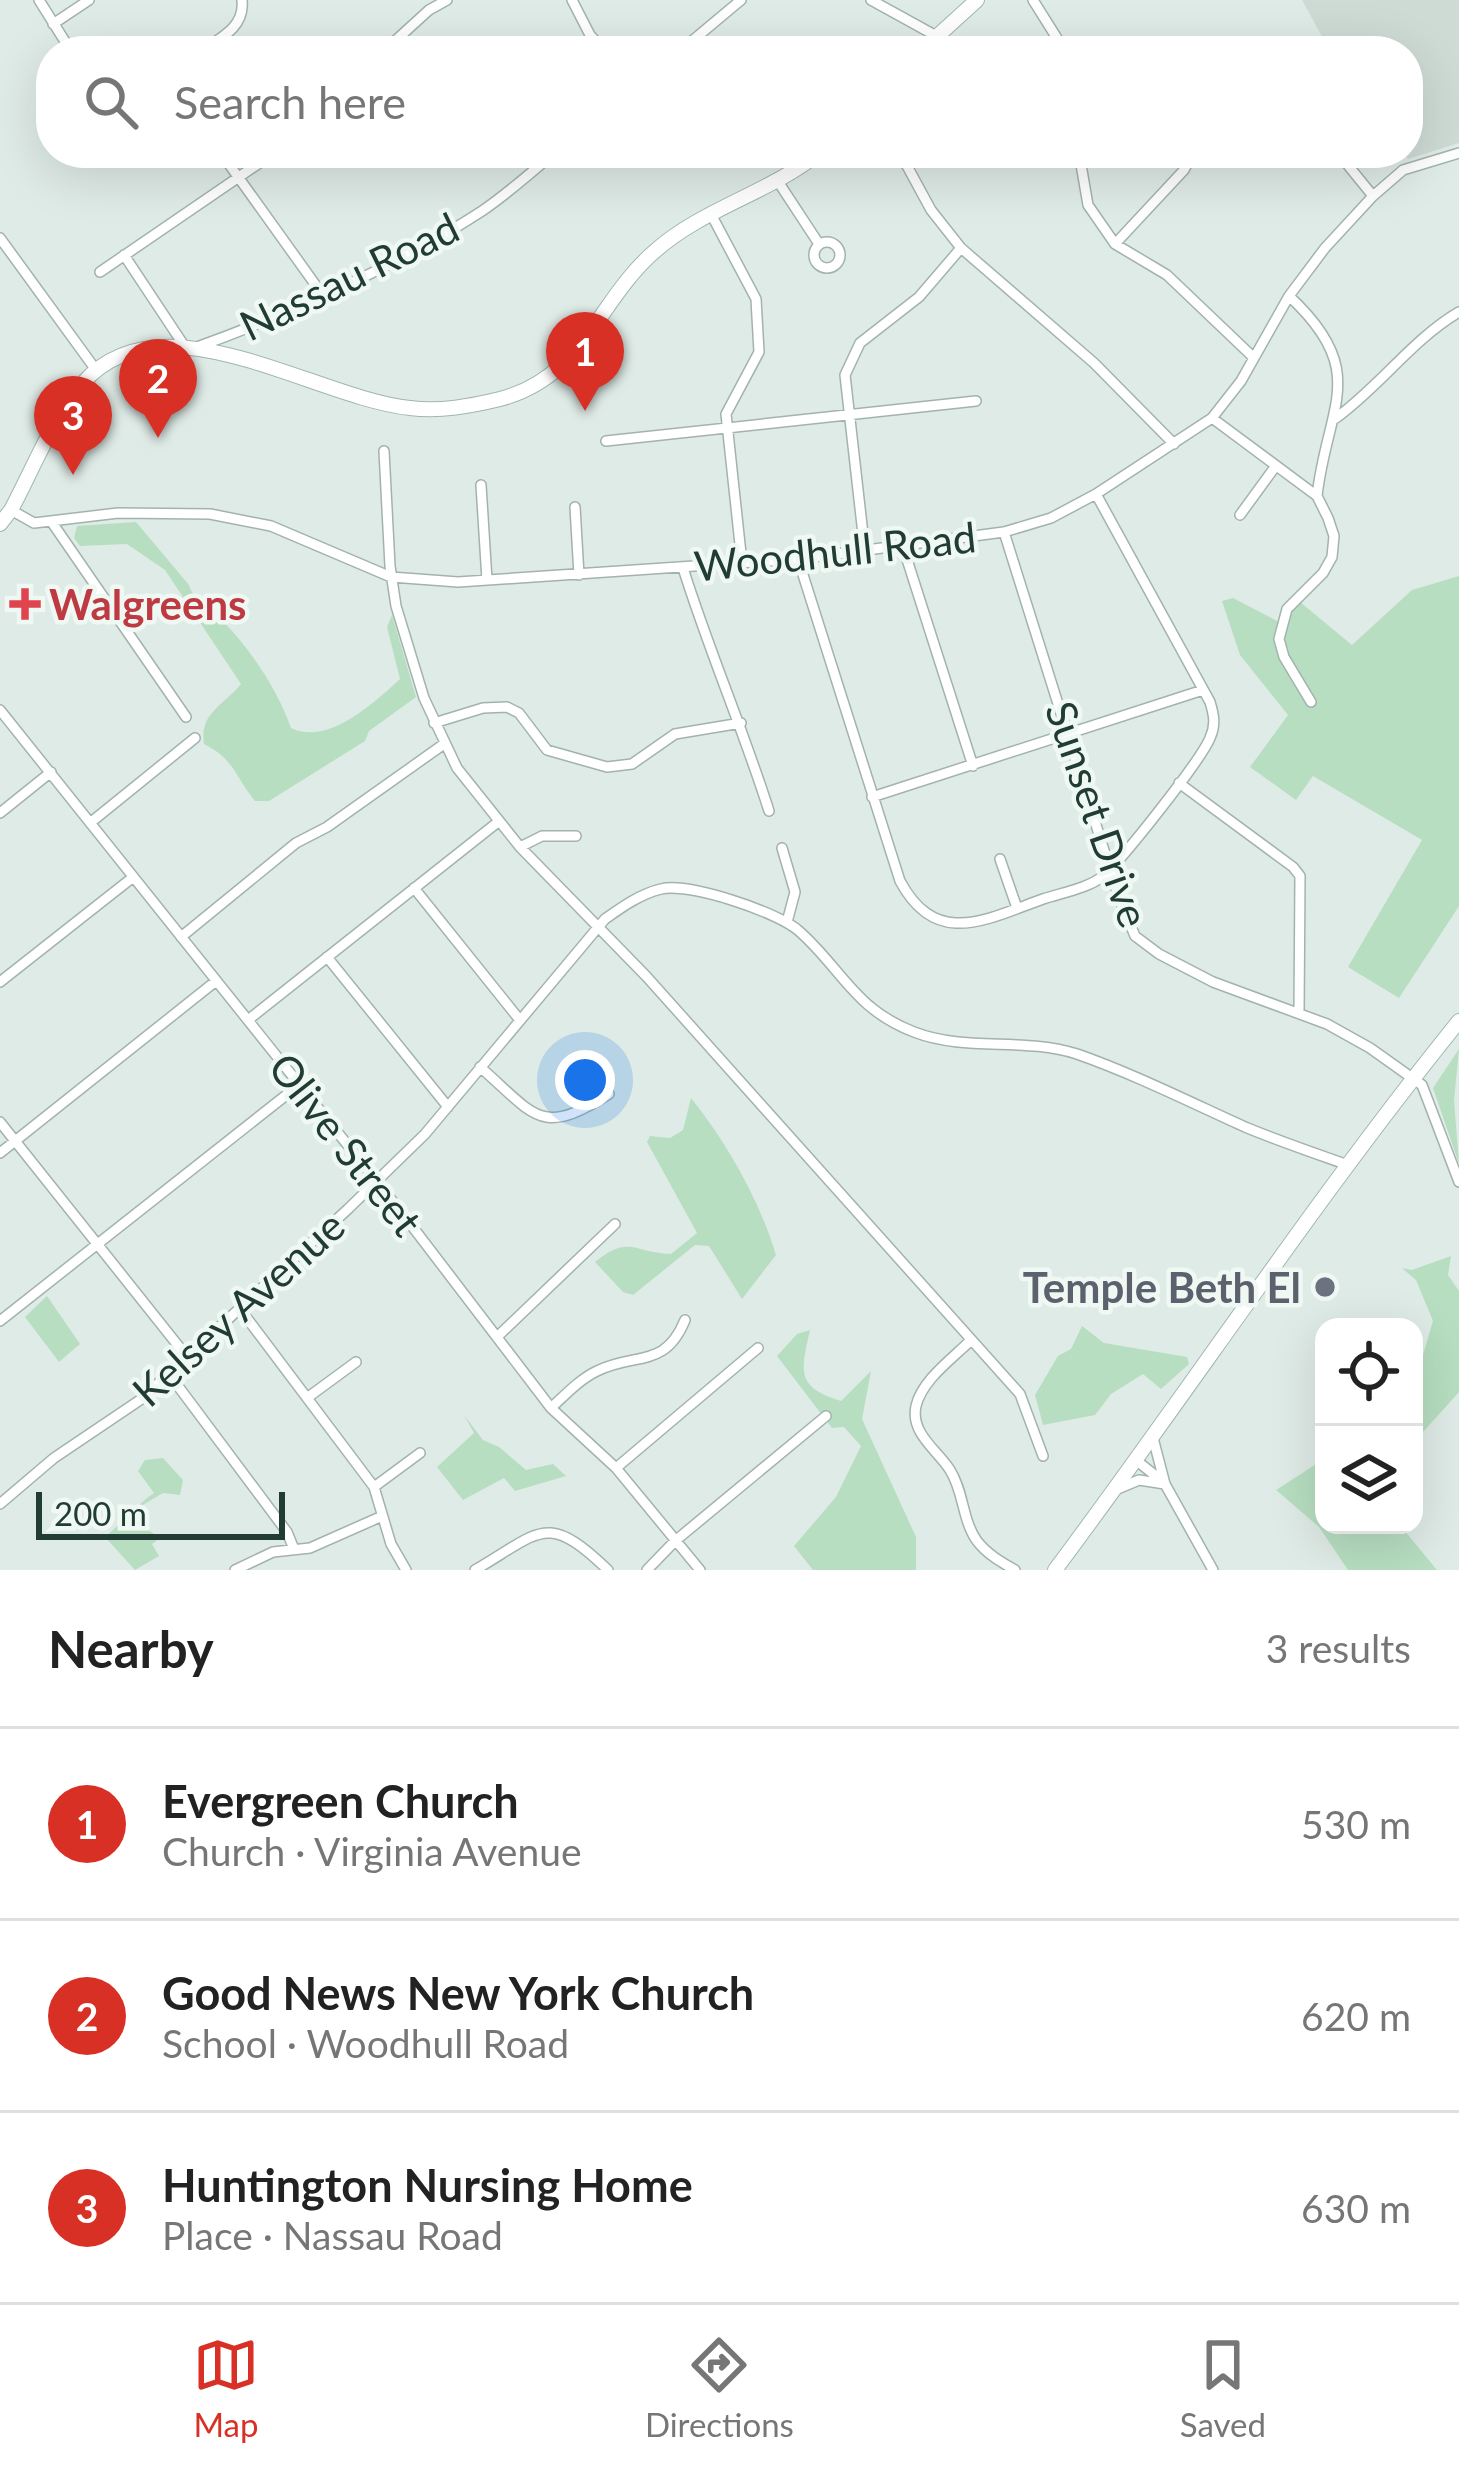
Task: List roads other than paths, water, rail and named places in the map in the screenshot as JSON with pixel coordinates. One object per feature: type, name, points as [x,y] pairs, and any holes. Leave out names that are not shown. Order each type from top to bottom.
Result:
[{"type":"main road","points":[[936,35],[977,0]]},
{"type":"main road","points":[[189,347],[394,406],[435,409],[503,398],[559,369],[589,338],[630,276],[653,252],[796,168]]},
{"type":"main road","name":"Nassau Road","points":[[0,524],[66,406],[96,370],[129,350],[189,347]]},
{"type":"main road","points":[[1055,1570],[1137,1461],[1235,1317],[1459,1021]]},
{"type":"street","points":[[53,24],[89,0]]},
{"type":"street","points":[[223,36],[233,29],[243,10],[242,0]]},
{"type":"street","points":[[398,36],[426,5],[447,0]]},
{"type":"street","points":[[572,0],[591,36]]},
{"type":"street","points":[[872,0],[936,35]]},
{"type":"street","points":[[1033,0],[1056,36]]},
{"type":"street","points":[[697,36],[736,2]]},
{"type":"street","points":[[45,3],[61,36]]},
{"type":"street","name":"Woodhull Road","points":[[1423,164],[1459,153]]},
{"type":"street","points":[[232,168],[322,294]]},
{"type":"street","points":[[100,272],[252,168]]},
{"type":"street","name":"Nassau Road","points":[[189,347],[322,294],[478,213],[535,168]]},
{"type":"street","points":[[908,168],[932,210],[962,248],[1094,363],[1174,444]]},
{"type":"street","points":[[1082,168],[1088,205],[1115,244],[1167,275],[1253,357]]},
{"type":"street","points":[[1115,244],[1185,168]]},
{"type":"street","points":[[1350,168],[1373,196]]},
{"type":"street","name":"Woodhull Road","points":[[50,521],[188,512],[249,520],[391,577],[487,580],[798,559],[1004,532],[1051,518],[1096,494],[1212,418],[1241,381],[1289,296],[1325,248],[1373,196],[1410,168]]},
{"type":"street","points":[[777,180],[819,244]]},
{"type":"street","points":[[712,216],[757,299],[759,352],[726,414],[742,563]]},
{"type":"street","points":[[0,238],[96,370]]},
{"type":"street","points":[[865,552],[845,375],[860,343],[919,297],[962,248]]},
{"type":"street","points":[[124,255],[189,347]]},
{"type":"street","points":[[1289,296],[1312,318],[1334,356],[1340,400],[1318,496],[1334,536],[1332,557],[1324,573],[1287,610],[1280,639],[1284,657],[1311,702]]},
{"type":"street","points":[[1336,418],[1440,323],[1459,312]]},
{"type":"street","points":[[606,441],[976,401]]},
{"type":"street","points":[[1212,418],[1318,496]]},
{"type":"street","points":[[383,451],[391,577],[409,650],[443,744],[520,847],[646,976],[1020,1394],[1043,1456]]},
{"type":"street","points":[[1240,514],[1275,467]]},
{"type":"street","points":[[481,485],[487,580]]},
{"type":"street","points":[[798,559],[900,881],[911,902],[929,918],[953,925],[1101,879],[1212,734],[1213,712],[1203,690],[1096,494]]},
{"type":"street","points":[[575,506],[579,574]]},
{"type":"street","points":[[11,510],[28,522],[50,521],[186,717]]},
{"type":"street","name":"Sunset Drive","points":[[1004,532],[1128,925],[1145,945],[1213,982],[1299,1012],[1370,1048],[1414,1078]]},
{"type":"street","points":[[903,548],[974,766]]},
{"type":"street","points":[[683,568],[712,660],[741,723],[770,811]]},
{"type":"street","points":[[872,797],[1203,690]]},
{"type":"street","points":[[434,723],[483,708],[507,707],[519,713],[547,749],[607,767],[632,764],[675,734],[741,723]]},
{"type":"street","name":"Olive Street","points":[[0,710],[550,1408],[616,1468],[700,1570]]},
{"type":"street","points":[[90,824],[195,738]]},
{"type":"street","points":[[181,937],[296,843],[327,827],[443,744]]},
{"type":"street","points":[[0,813],[51,772]]},
{"type":"street","points":[[1179,782],[1300,876],[1299,1012]]},
{"type":"street","points":[[248,1020],[498,822]]},
{"type":"street","points":[[520,847],[542,836],[576,836]]},
{"type":"street","points":[[782,848],[795,892],[787,922],[861,1001],[914,1032],[956,1042],[1030,1045],[1074,1053],[1348,1166]]},
{"type":"street","points":[[1000,859],[1017,908]]},
{"type":"street","points":[[0,982],[132,878]]},
{"type":"street","points":[[414,888],[519,1019]]},
{"type":"street","name":"Kelsey Avenue","points":[[0,1504],[188,1358],[375,1182],[448,1107],[597,927],[632,901],[664,888],[692,890],[787,922]]},
{"type":"street","points":[[327,957],[448,1107]]},
{"type":"street","points":[[0,1153],[216,981]]},
{"type":"street","points":[[480,1067],[544,1118],[562,1120],[609,1094]]},
{"type":"street","points":[[1414,1078],[1427,1094],[1459,1182]]},
{"type":"street","points":[[0,1321],[299,1084]]},
{"type":"street","points":[[538,1130],[544,1118]]},
{"type":"street","points":[[0,1122],[188,1358]]},
{"type":"street","points":[[497,1337],[615,1224]]},
{"type":"street","points":[[240,1310],[374,1487],[380,1516],[406,1570]]},
{"type":"street","points":[[550,1408],[596,1371],[666,1351],[676,1342],[685,1320]]},
{"type":"street","points":[[970,1341],[921,1391],[914,1412],[920,1433],[959,1487],[979,1545],[1015,1570]]},
{"type":"street","points":[[616,1468],[758,1348]]},
{"type":"street","points":[[307,1398],[356,1362]]},
{"type":"street","points":[[169,1374],[287,1532],[295,1550]]},
{"type":"street","points":[[647,1570],[675,1541],[826,1416]]},
{"type":"street","points":[[1153,1438],[1165,1484],[1213,1570]]},
{"type":"street","points":[[374,1487],[420,1453]]},
{"type":"street","points":[[1137,1461],[1165,1484]]},
{"type":"street","points":[[1115,1490],[1139,1480],[1165,1484]]},
{"type":"street","points":[[235,1570],[254,1558],[310,1548],[380,1516]]},
{"type":"street","points":[[475,1570],[551,1531],[570,1535],[608,1570]]},
{"type":"place","name":"Evergreen Church","points":[[585,411]]},
{"type":"place","name":"Good News New York Church","points":[[158,438]]},
{"type":"place","name":"Huntington Nursing Home","points":[[73,475]]},
{"type":"place","name":"Walgreens","points":[[25,604]]},
{"type":"place","name":"Temple Beth El","points":[[1325,1287]]}]
